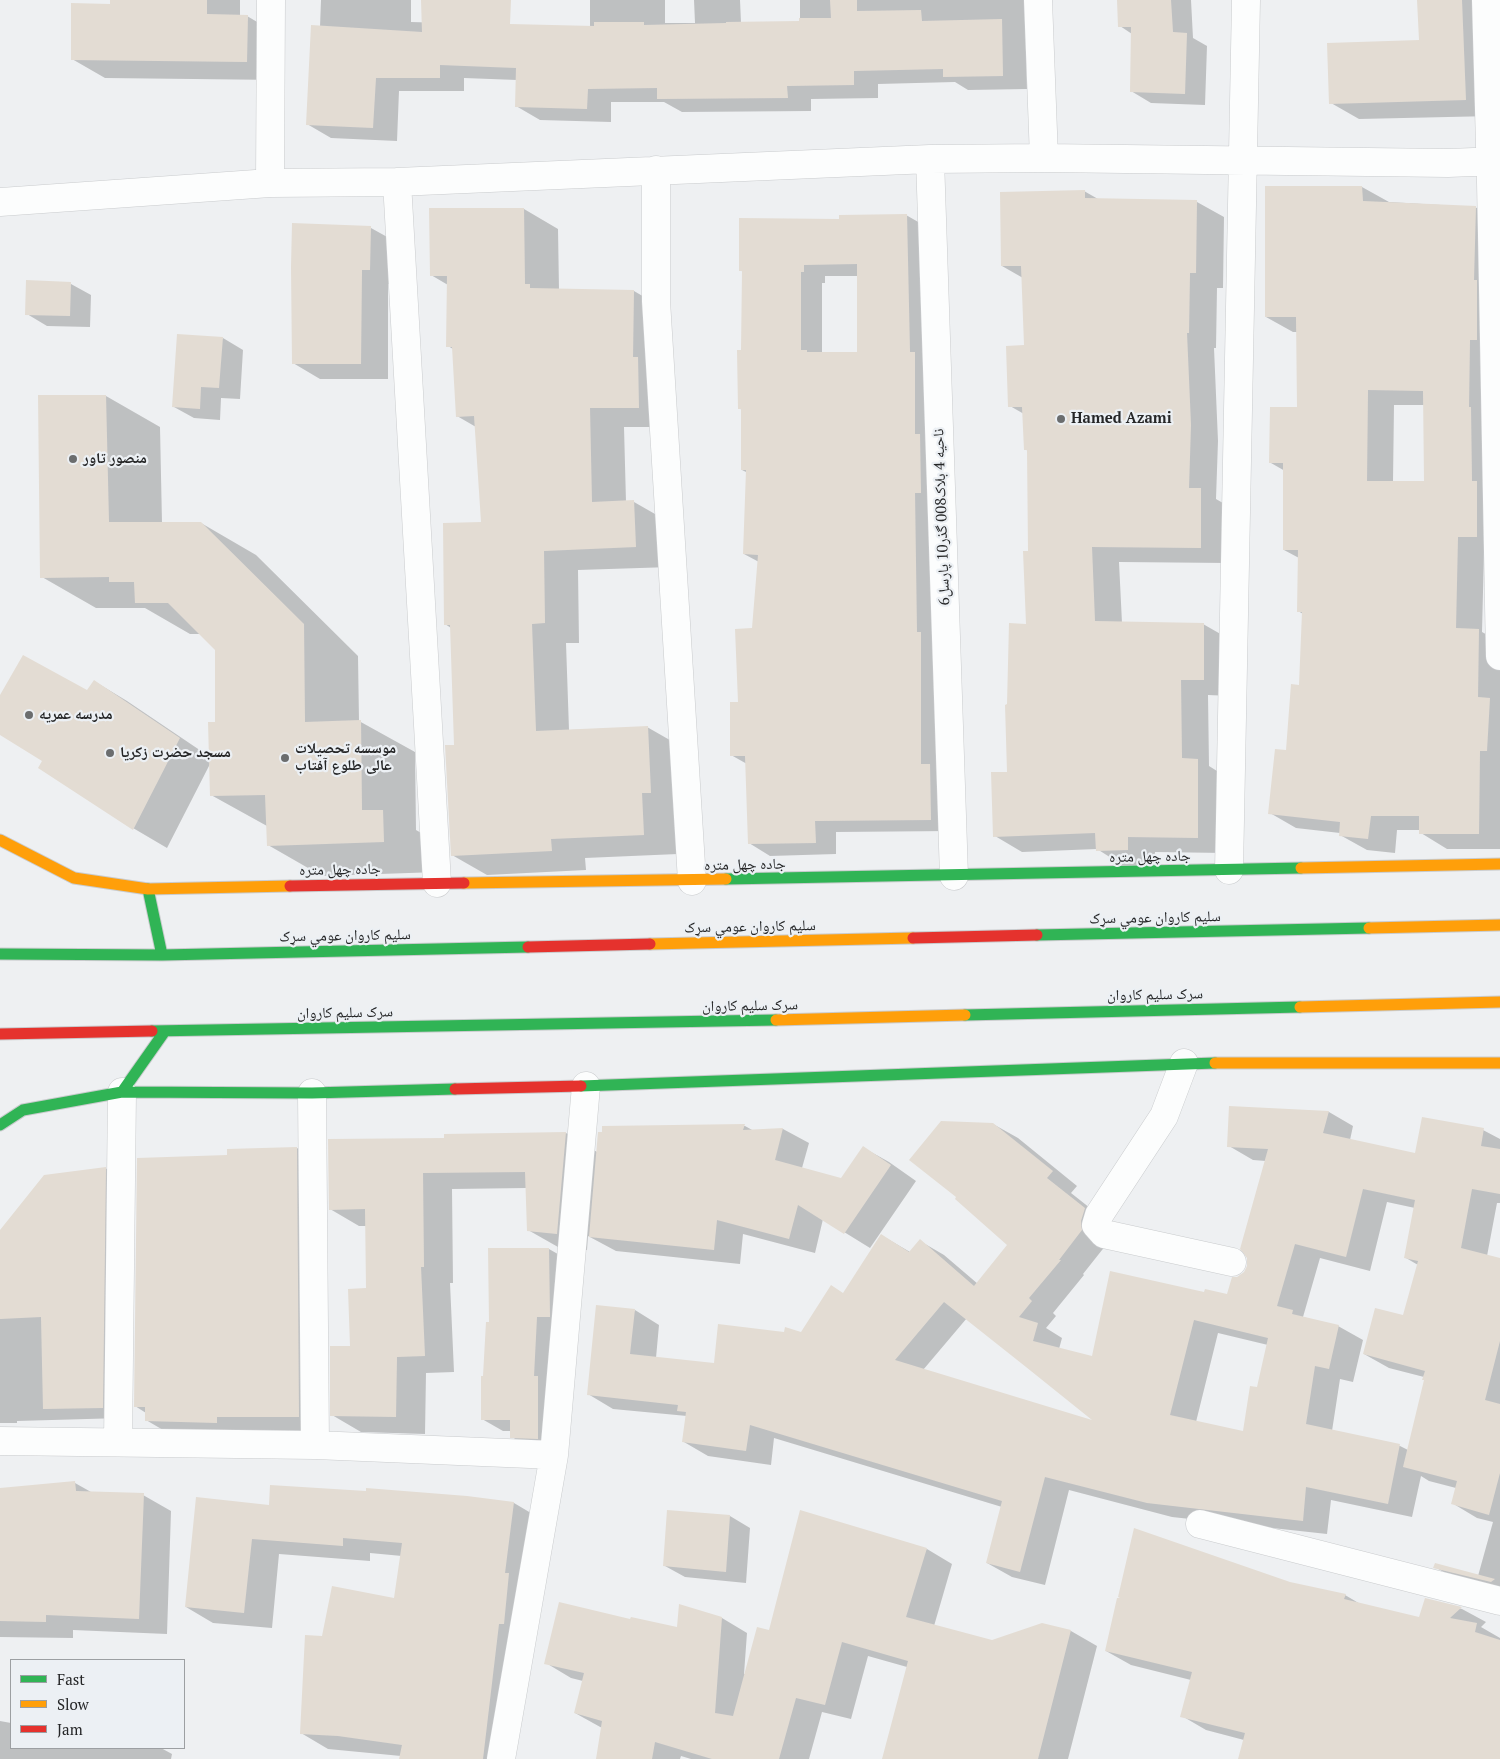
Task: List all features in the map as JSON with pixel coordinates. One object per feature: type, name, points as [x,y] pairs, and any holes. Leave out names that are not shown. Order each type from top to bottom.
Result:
[{"type":"main road","name":"جاده چهل متره","points":[[0,840],[74,878],[148,889],[437,883],[692,881],[1500,864]]},
{"type":"main road","points":[[148,889],[162,955]]},
{"type":"main road","name":"سلیم کاروان عومي سړک","points":[[0,954],[162,955],[1500,925]]},
{"type":"main road","name":"سرک سلیم کاروان","points":[[0,1034],[714,1022],[1500,1002]]},
{"type":"main road","points":[[122,1092],[165,1031]]},
{"type":"main road","points":[[0,1125],[23,1110],[122,1092],[312,1093],[586,1086],[1184,1063],[1500,1063]]},
{"type":"street","points":[[270,183],[271,0]]},
{"type":"street","points":[[1038,0],[1044,158]]},
{"type":"street","points":[[1229,870],[1246,0]]},
{"type":"street","points":[[1486,0],[1495,161],[1500,656]]},
{"type":"street","points":[[0,202],[270,183],[397,182],[930,159],[1243,159],[1448,163],[1495,161]]},
{"type":"street","name":"ناحیه 4 بلاک008 گذر10 پارسل6","points":[[930,159],[954,876]]},
{"type":"street","points":[[656,170],[656,301],[692,881]]},
{"type":"street","points":[[397,182],[437,883]]},
{"type":"street","points":[[1184,1063],[1164,1116],[1099,1215],[1096,1225],[1104,1234],[1232,1262]]},
{"type":"street","points":[[500,1759],[554,1455],[586,1086]]},
{"type":"street","points":[[118,1442],[122,1092]]},
{"type":"street","points":[[312,1093],[315,1445]]},
{"type":"street","points":[[0,1441],[315,1445],[554,1455]]},
{"type":"street","points":[[1200,1524],[1500,1601]]},
{"type":"building","points":[[110,0],[207,0],[207,14],[248,15],[247,62],[71,60],[71,3],[110,4]]},
{"type":"building","points":[[421,0],[511,0],[510,24],[594,26],[594,22],[644,22],[644,25],[799,21],[799,18],[831,18],[830,0],[857,0],[857,11],[921,10],[922,21],[1002,19],[1003,76],[943,77],[943,69],[854,71],[854,85],[787,86],[788,98],[657,99],[657,88],[588,89],[587,109],[515,107],[516,68],[440,65],[440,78],[376,78],[373,128],[306,125],[311,25],[422,32]]},
{"type":"building","points":[[1117,0],[1171,0],[1173,32],[1187,33],[1185,94],[1130,92],[1131,27],[1118,27]]},
{"type":"building","points":[[1417,0],[1462,0],[1466,100],[1329,104],[1327,43],[1419,40]]},
{"type":"building","points":[[1265,186],[1362,186],[1363,201],[1476,206],[1474,280],[1477,280],[1477,340],[1470,340],[1469,407],[1471,407],[1472,481],[1477,481],[1477,537],[1458,537],[1456,628],[1479,629],[1478,697],[1490,698],[1487,751],[1480,751],[1479,834],[1419,834],[1419,816],[1371,816],[1368,839],[1339,836],[1340,822],[1268,814],[1275,749],[1286,750],[1291,684],[1299,685],[1302,612],[1297,612],[1298,550],[1283,550],[1283,463],[1269,463],[1270,407],[1297,407],[1296,317],[1265,317]],"holes":[[[1368,390],[1423,391],[1424,481],[1367,481]]]},
{"type":"building","points":[[1085,190],[1085,198],[1197,200],[1196,273],[1190,273],[1189,333],[1187,333],[1191,425],[1189,488],[1201,488],[1201,548],[1092,547],[1095,621],[1204,623],[1204,680],[1181,680],[1182,758],[1198,759],[1198,838],[1128,837],[1128,850],[1096,851],[1095,833],[993,837],[991,772],[1007,772],[1005,705],[1007,704],[1009,623],[1026,624],[1023,551],[1028,551],[1027,450],[1024,450],[1022,407],[1008,407],[1006,346],[1024,345],[1021,266],[1001,266],[1000,192]]},
{"type":"building","points":[[429,208],[524,208],[525,284],[530,284],[530,288],[634,290],[633,357],[638,357],[639,408],[590,408],[592,502],[634,500],[636,547],[544,551],[545,623],[532,624],[536,731],[648,726],[651,793],[642,793],[644,835],[551,839],[552,851],[451,856],[445,745],[454,745],[450,625],[444,625],[443,523],[481,522],[474,416],[456,417],[452,347],[446,347],[447,276],[430,276]]},
{"type":"building","points":[[907,214],[910,352],[915,352],[915,434],[920,434],[921,493],[915,493],[917,632],[921,632],[921,764],[930,764],[931,820],[815,821],[816,843],[748,844],[745,756],[730,756],[730,702],[738,702],[735,629],[752,628],[758,555],[743,554],[746,470],[741,470],[741,409],[738,409],[737,350],[741,350],[742,271],[739,271],[739,218],[839,219],[839,215]],"holes":[[[857,264],[857,352],[807,352],[807,350],[801,350],[801,272],[804,272],[804,265]]]},
{"type":"building","points":[[292,223],[371,226],[370,270],[362,270],[361,364],[292,364]]},
{"type":"building","points":[[26,280],[71,282],[70,316],[25,315]]},
{"type":"building","points":[[177,334],[223,337],[219,388],[201,387],[200,409],[172,407]]},
{"type":"building","points":[[38,395],[106,395],[109,522],[201,522],[304,624],[305,722],[361,720],[362,810],[383,810],[384,842],[267,846],[265,795],[210,796],[208,722],[215,722],[215,650],[168,603],[135,603],[134,582],[109,582],[109,577],[40,578]]},
{"type":"building","name":"مسجد حضرت زکریا","points":[[23,655],[87,690],[94,680],[180,738],[133,830],[38,768],[42,761],[0,735],[0,695]]},
{"type":"building","points":[[1229,1106],[1329,1111],[1323,1133],[1415,1153],[1422,1117],[1484,1128],[1481,1146],[1500,1149],[1500,1194],[1472,1189],[1461,1248],[1500,1258],[1500,1341],[1485,1400],[1500,1404],[1500,1473],[1489,1515],[1451,1504],[1457,1481],[1403,1467],[1425,1371],[1363,1354],[1375,1308],[1403,1315],[1418,1261],[1404,1258],[1415,1200],[1363,1189],[1346,1257],[1295,1244],[1277,1306],[1293,1310],[1292,1314],[1339,1325],[1329,1369],[1315,1366],[1306,1424],[1400,1444],[1388,1504],[1306,1487],[1303,1521],[1147,1503],[1045,1477],[1020,1572],[986,1563],[1002,1501],[750,1425],[746,1451],[682,1442],[686,1412],[677,1411],[678,1405],[587,1395],[596,1305],[635,1309],[630,1354],[714,1363],[718,1324],[784,1332],[785,1327],[801,1332],[831,1285],[843,1293],[881,1234],[909,1252],[920,1239],[974,1286],[1007,1245],[955,1199],[956,1197],[909,1160],[941,1121],[993,1123],[1053,1171],[1047,1178],[1085,1208],[1081,1221],[1082,1230],[1059,1260],[1061,1260],[1029,1298],[1032,1301],[1019,1317],[1038,1323],[1033,1341],[1092,1356],[1110,1271],[1204,1292],[1205,1289],[1227,1294],[1232,1277],[1237,1277],[1244,1272],[1247,1266],[1247,1258],[1240,1249],[1268,1149],[1227,1147]],"holes":[[[944,1302],[1026,1367],[1092,1420],[895,1360]],[[1194,1320],[1268,1338],[1257,1387],[1250,1386],[1243,1431],[1170,1415]]]},
{"type":"building","points":[[745,1124],[743,1130],[783,1128],[775,1160],[841,1178],[863,1146],[891,1165],[844,1234],[798,1205],[789,1239],[717,1220],[714,1250],[589,1237],[598,1132],[602,1132],[602,1126]]},
{"type":"building","points":[[566,1132],[557,1234],[527,1231],[525,1172],[423,1173],[424,1267],[421,1267],[425,1356],[397,1357],[396,1417],[330,1416],[330,1346],[350,1346],[348,1289],[366,1288],[365,1209],[329,1210],[328,1139],[444,1138],[444,1134]]},
{"type":"building","points":[[297,1147],[299,1417],[217,1417],[217,1423],[145,1421],[145,1407],[134,1407],[137,1158],[227,1155],[227,1149]]},
{"type":"building","points":[[106,1167],[103,1408],[43,1409],[41,1317],[0,1319],[0,1230],[44,1175]]},
{"type":"building","points":[[488,1248],[549,1248],[550,1317],[537,1317],[534,1376],[538,1376],[538,1439],[510,1438],[510,1420],[481,1420],[481,1376],[483,1376],[486,1322],[489,1322]]},
{"type":"building","points":[[75,1481],[76,1491],[144,1493],[139,1619],[46,1615],[46,1622],[0,1621],[0,1488]]},
{"type":"building","points":[[270,1485],[366,1491],[366,1488],[467,1496],[514,1502],[505,1573],[509,1573],[504,1624],[499,1624],[483,1759],[399,1759],[402,1745],[338,1736],[300,1734],[305,1635],[322,1636],[332,1586],[394,1598],[402,1543],[343,1538],[343,1546],[252,1539],[244,1613],[185,1607],[196,1497],[269,1505]]},
{"type":"building","points":[[667,1510],[730,1515],[726,1572],[663,1566]]},
{"type":"building","points":[[800,1510],[927,1548],[906,1617],[992,1640],[1042,1623],[1071,1630],[1038,1759],[882,1759],[908,1661],[842,1642],[825,1705],[796,1698],[779,1759],[712,1759],[655,1742],[652,1759],[596,1759],[602,1721],[574,1713],[584,1673],[544,1664],[559,1602],[630,1619],[631,1617],[677,1627],[679,1604],[722,1617],[715,1713],[733,1716],[757,1627],[769,1630]]},
{"type":"building","points":[[1134,1528],[1290,1582],[1346,1594],[1344,1599],[1419,1617],[1425,1598],[1462,1607],[1450,1618],[1477,1623],[1475,1632],[1500,1640],[1500,1759],[1238,1759],[1245,1733],[1180,1717],[1192,1672],[1105,1651],[1117,1598],[1120,1598],[1118,1597]]},
{"type":"building","points":[[1435,1563],[1495,1579],[1491,1582],[1433,1568]]},
{"type":"traffic: fast","points":[[726,879],[1301,868]]},
{"type":"traffic: fast","points":[[148,889],[162,955]]},
{"type":"traffic: fast","points":[[1037,935],[1369,928]]},
{"type":"traffic: fast","points":[[0,954],[162,955],[528,947]]},
{"type":"traffic: fast","points":[[965,1015],[1300,1007]]},
{"type":"traffic: fast","points":[[152,1031],[776,1020]]},
{"type":"traffic: fast","points":[[122,1092],[165,1031]]},
{"type":"traffic: fast","points":[[581,1086],[1215,1063]]},
{"type":"traffic: fast","points":[[0,1125],[23,1110],[122,1092],[312,1093],[455,1089]]},
{"type":"traffic: slow","points":[[0,840],[74,878],[148,889],[290,886]]},
{"type":"traffic: slow","points":[[1301,868],[1500,864]]},
{"type":"traffic: slow","points":[[464,883],[726,879]]},
{"type":"traffic: slow","points":[[1369,928],[1500,925]]},
{"type":"traffic: slow","points":[[650,944],[913,938]]},
{"type":"traffic: slow","points":[[1300,1007],[1500,1002]]},
{"type":"traffic: slow","points":[[776,1020],[965,1015]]},
{"type":"traffic: slow","points":[[1215,1063],[1500,1063]]},
{"type":"traffic: jam","points":[[290,886],[464,883]]},
{"type":"traffic: jam","points":[[913,938],[1037,935]]},
{"type":"traffic: jam","points":[[528,947],[650,944]]},
{"type":"traffic: jam","points":[[0,1034],[152,1031]]},
{"type":"traffic: jam","points":[[455,1089],[581,1086]]},
{"type":"place","name":"Hamed Azami","points":[[1061,419]]},
{"type":"place","name":"منصور تاور","points":[[73,459]]},
{"type":"place","name":"مدرسه عمریه","points":[[29,715]]},
{"type":"place","name":"مسجد حضرت زکریا","points":[[110,753]]},
{"type":"place","name":"موسسه تحصیلات عالی طلوع آفتاب","points":[[285,758]]}]
